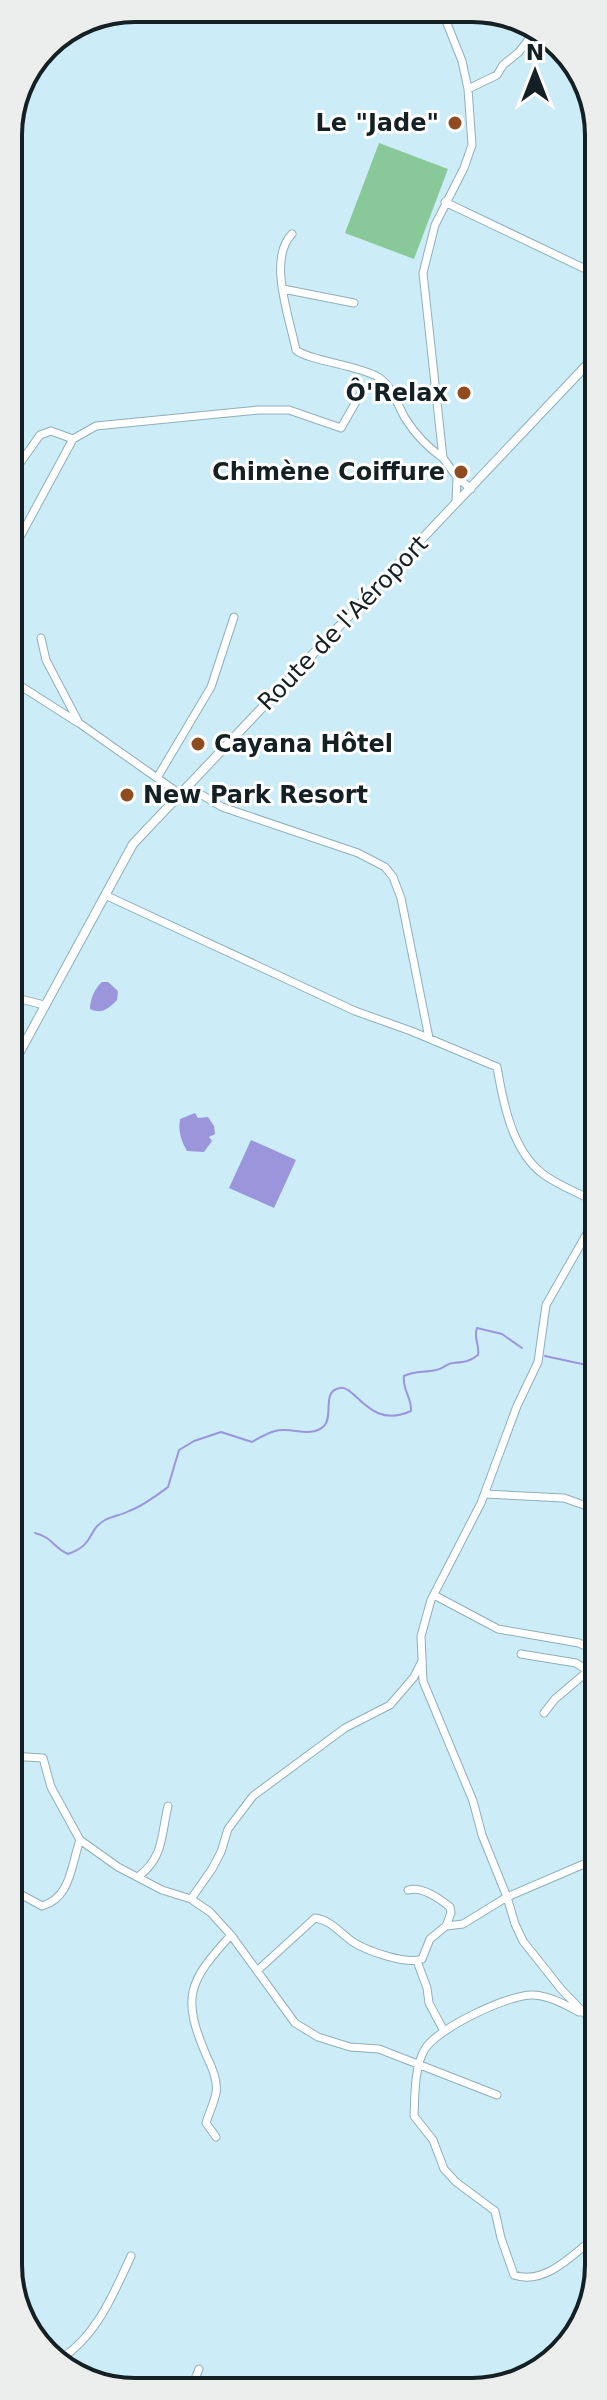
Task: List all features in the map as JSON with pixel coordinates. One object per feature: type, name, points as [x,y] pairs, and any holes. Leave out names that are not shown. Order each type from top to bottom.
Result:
[{"type":"main road","name":"Route de l'Aéroport","points":[[22,1047],[133,844],[585,367]]},
{"type":"street","points":[[443,458],[423,273],[435,225],[472,145],[468,89],[462,61],[446,22]]},
{"type":"street","points":[[468,89],[497,75],[530,38]]},
{"type":"street","points":[[445,202],[585,269]]},
{"type":"street","points":[[292,234],[282,249],[280,269],[296,350],[306,356],[322,358],[378,377],[429,448],[443,458],[471,489]]},
{"type":"street","points":[[283,289],[354,303]]},
{"type":"street","points":[[22,533],[73,439],[96,426],[258,410],[289,410],[341,428],[361,393]]},
{"type":"street","points":[[22,460],[40,435],[51,431],[73,439]]},
{"type":"street","points":[[455,505],[457,477]]},
{"type":"street","points":[[157,778],[211,687],[234,617]]},
{"type":"street","points":[[41,638],[46,660],[79,723]]},
{"type":"street","points":[[22,687],[180,794]]},
{"type":"street","points":[[187,786],[222,807],[358,853],[385,867],[393,877],[401,898],[429,1038]]},
{"type":"street","points":[[105,895],[355,1011],[497,1067],[503,1104],[524,1153],[542,1174],[585,1196]]},
{"type":"street","points":[[22,999],[44,1005]]},
{"type":"street","points":[[585,1237],[546,1305],[538,1362],[517,1406],[485,1494],[434,1595],[421,1636],[423,1681],[473,1801],[482,1835],[515,1924],[523,1941],[585,2014]]},
{"type":"street","points":[[485,1494],[564,1498],[585,1505]]},
{"type":"street","points":[[434,1595],[498,1629],[579,1643],[585,1647]]},
{"type":"street","points":[[576,1663],[585,1652]]},
{"type":"street","points":[[521,1654],[576,1663],[585,1669]]},
{"type":"street","points":[[191,1899],[212,1869],[228,1829],[253,1796],[345,1728],[390,1705],[414,1677],[422,1661]]},
{"type":"street","points":[[544,1713],[555,1699],[585,1674]]},
{"type":"street","points":[[22,1757],[43,1758],[51,1787],[80,1840],[118,1867],[162,1890],[191,1899],[210,1912],[258,1970],[295,2023],[318,2037],[350,2047],[379,2049],[497,2095]]},
{"type":"street","points":[[139,1876],[158,1856],[168,1806]]},
{"type":"street","points":[[22,1895],[42,1906],[53,1903],[62,1895],[80,1840]]},
{"type":"street","points":[[446,1926],[463,1924],[507,1897],[585,1864]]},
{"type":"street","points":[[258,1970],[315,1918],[325,1919],[355,1943],[378,1953],[417,1961],[422,1959],[430,1939],[446,1926],[450,1907],[414,1888],[408,1890]]},
{"type":"street","points":[[216,2137],[206,2123],[217,2091],[212,2067],[195,2030],[192,1990],[206,1962],[231,1935]]},
{"type":"street","points":[[417,1961],[429,2003],[444,2031]]},
{"type":"street","points":[[585,2015],[555,1999],[530,1995],[460,2021],[431,2041],[423,2052],[419,2063],[414,2116],[433,2140],[444,2169],[456,2182],[495,2211],[514,2275],[524,2279],[545,2274],[585,2245]]},
{"type":"street","points":[[67,2355],[79,2347],[92,2330],[131,2256]]},
{"type":"street","points":[[195,2378],[199,2369]]},
{"type":"green space","points":[[379,143],[448,169],[414,259],[345,233]]},
{"type":"shaded area","points":[[102,982],[108,982],[118,991],[117,1000],[105,1010],[94,1011],[90,1009],[92,998]]},
{"type":"shaded area","points":[[195,1113],[198,1118],[208,1117],[214,1126],[215,1134],[209,1137],[212,1141],[204,1152],[187,1151],[180,1135],[180,1119]]},
{"type":"shaded area","points":[[251,1140],[296,1160],[274,1208],[229,1188]]},
{"type":"waterway","points":[[35,1533],[46,1537],[68,1554],[77,1550],[87,1542],[99,1524],[139,1506],[168,1487],[179,1450],[221,1432],[252,1442],[275,1431],[319,1430],[327,1422],[331,1394],[340,1388],[384,1415],[411,1411],[404,1376],[475,1357],[478,1355],[477,1328],[502,1334],[522,1348]]},
{"type":"waterway","points":[[545,1356],[585,1365]]},
{"type":"place","name":"Le \"Jade\"","points":[[455,123]]},
{"type":"place","name":"Ô'Relax","points":[[464,393]]},
{"type":"place","name":"Chimène Coiffure","points":[[461,472]]},
{"type":"place","name":"Cayana Hôtel","points":[[198,744]]},
{"type":"place","name":"New Park Resort","points":[[127,795]]}]
